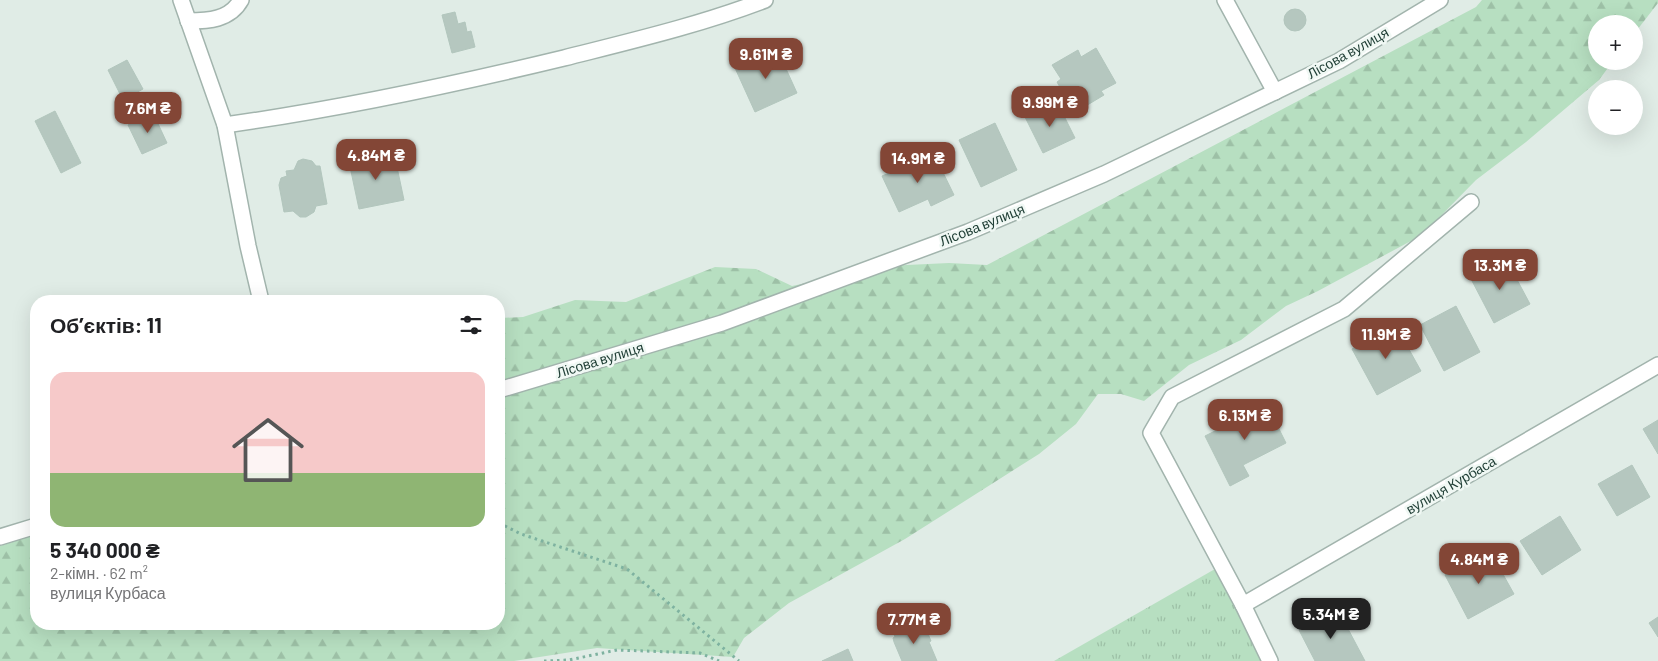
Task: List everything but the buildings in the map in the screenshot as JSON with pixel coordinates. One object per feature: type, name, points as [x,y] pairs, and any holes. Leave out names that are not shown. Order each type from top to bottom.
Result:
[{"type":"street","points":[[181,0],[225,125],[248,246],[260,295]]},
{"type":"street","points":[[188,20],[215,21],[238,5],[241,0]]},
{"type":"street","points":[[225,125],[273,118],[470,81],[634,41],[765,0]]},
{"type":"street","points":[[1225,0],[1275,92]]},
{"type":"street","name":"Лісова вулиця","points":[[505,388],[722,323],[968,232],[1104,174],[1339,61],[1440,0]]},
{"type":"street","points":[[1270,661],[1243,605],[1151,433],[1172,397],[1344,309],[1471,202]]},
{"type":"street","name":"вулиця Курбаса","points":[[1243,605],[1658,365]]},
{"type":"street","points":[[0,537],[30,528]]},
{"type":"path","points":[[505,526],[521,534],[627,569],[739,661]]},
{"type":"path","points":[[544,661],[569,660],[617,650],[700,653],[719,661]]},
{"type":"green space","points":[[1482,0],[1658,0],[1658,3],[1643,22],[1643,15],[1588,15],[1588,70],[1606,70],[1599,80],[1588,80],[1588,89],[1526,142],[1476,180],[1422,235],[1318,291],[1286,306],[1241,340],[1189,365],[1144,401],[1121,394],[1098,394],[1076,424],[1039,454],[905,539],[789,603],[744,638],[733,657],[597,648],[514,661],[0,661],[0,546],[30,536],[30,630],[505,630],[505,318],[523,317],[575,300],[626,302],[715,267],[756,269],[792,286],[886,266],[949,263],[987,265],[1476,7]]},
{"type":"green space","points":[[1222,565],[1270,661],[1054,661]]}]
